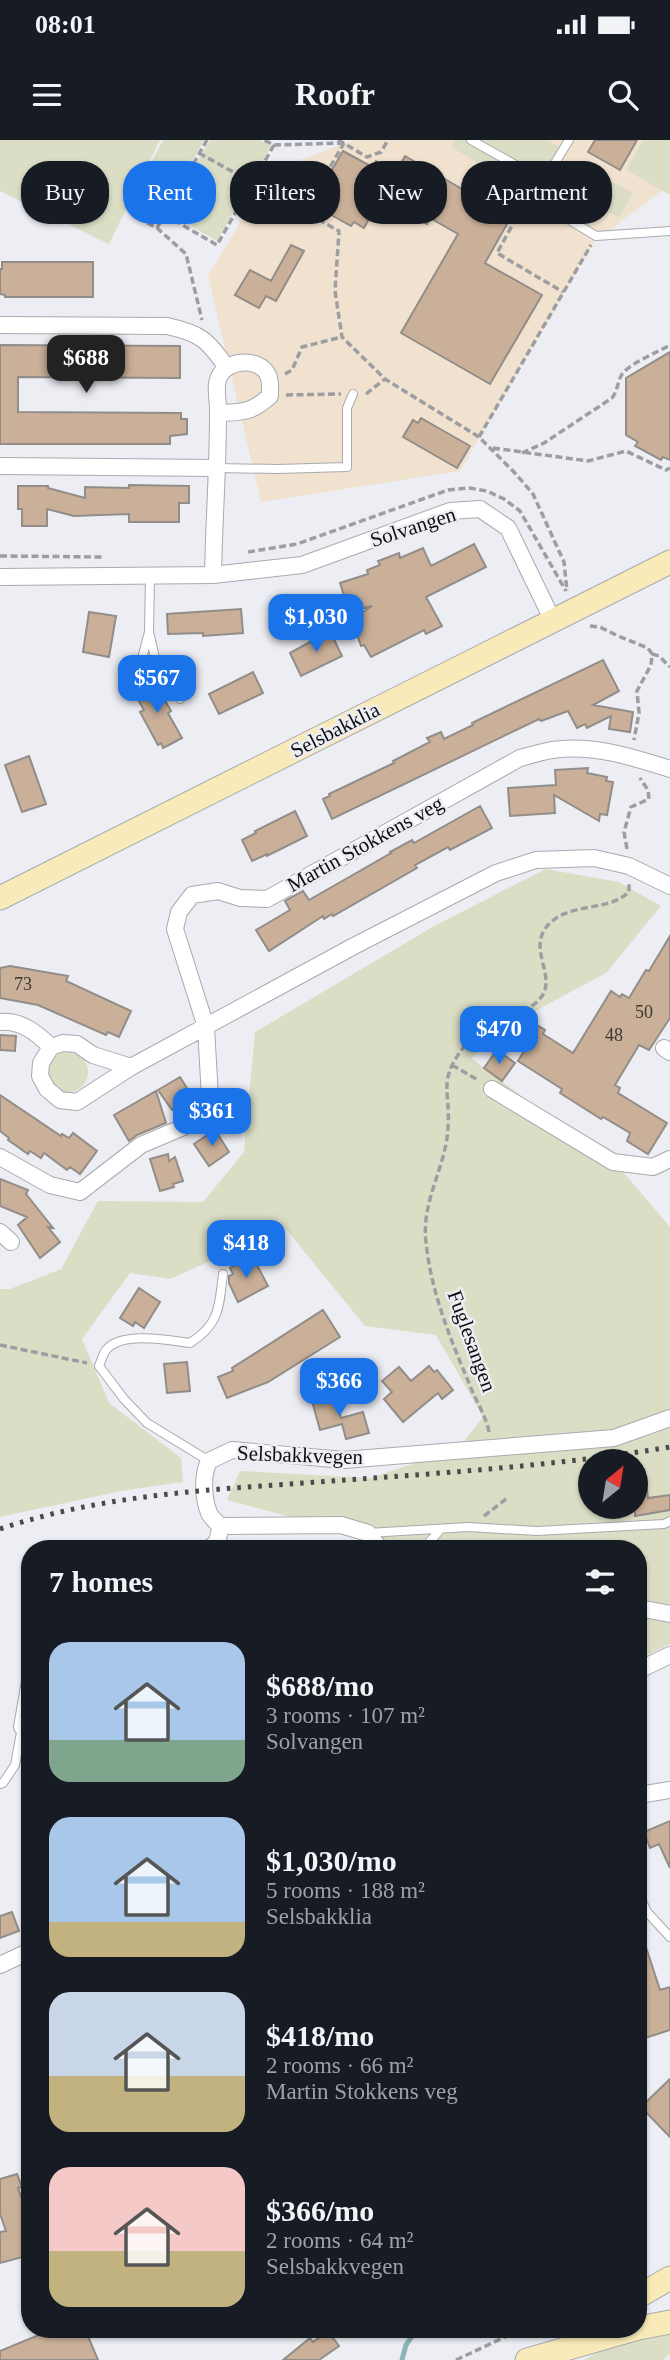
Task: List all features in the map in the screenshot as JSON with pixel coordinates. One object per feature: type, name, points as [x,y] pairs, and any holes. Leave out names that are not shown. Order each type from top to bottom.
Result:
[{"type":"street","points":[[0,325],[167,326],[191,331],[213,347],[228,368]]},
{"type":"street","points":[[213,575],[217,380],[221,373],[238,362],[255,364],[267,372],[270,390],[257,407],[246,412],[218,413]]},
{"type":"street","points":[[0,466],[216,468]]},
{"type":"street","name":"Solvangen","points":[[0,577],[213,575],[302,565],[450,511],[480,509],[508,528],[552,621]]},
{"type":"street","name":"Selsbakklia","points":[[0,898],[670,562]]},
{"type":"street","name":"Martin Stokkens veg","points":[[0,1157],[50,1185],[80,1192],[141,1145],[193,1123],[210,1098],[206,1027],[175,929],[179,912],[192,895],[218,891],[240,898],[267,899],[520,758],[554,750],[588,749],[633,757],[670,769]]},
{"type":"street","points":[[131,1067],[93,1055],[77,1044],[63,1043],[51,1047],[41,1063],[40,1076],[47,1090],[60,1100],[77,1102],[131,1067],[496,873],[536,860],[594,858],[629,866],[670,886]]},
{"type":"street","points":[[0,1022],[10,1021],[35,1031],[51,1047]]},
{"type":"street","points":[[492,1088],[613,1162],[653,1167],[670,1159]]},
{"type":"street","name":"Selsbakkvegen","points":[[220,1526],[209,1514],[204,1470],[209,1461],[232,1450],[344,1460],[614,1438],[670,1418]]},
{"type":"street","points":[[218,1540],[220,1526],[341,1525],[368,1533],[373,1540]]},
{"type":"street","points":[[647,1610],[670,1614]]},
{"type":"street","points":[[647,1666],[670,1655]]},
{"type":"street","points":[[647,1794],[670,1790]]},
{"type":"street","points":[[0,1965],[21,1955]]},
{"type":"street","points":[[647,2327],[670,2322]]},
{"type":"street","points":[[518,2360],[559,2338]]},
{"type":"street","points":[[527,2360],[605,2338]]},
{"type":"lane","points":[[471,140],[508,161]]},
{"type":"lane","points":[[556,161],[569,140]]},
{"type":"lane","points":[[576,224],[596,236],[670,231]]},
{"type":"lane","points":[[216,468],[347,467],[347,408],[353,394]]},
{"type":"lane","points":[[137,677],[149,632],[150,576]]},
{"type":"lane","points":[[149,632],[156,662],[180,699]]},
{"type":"lane","points":[[209,1461],[147,1423],[124,1399],[99,1366],[107,1349],[121,1340],[156,1338],[190,1343],[207,1332],[218,1308],[223,1274]]},
{"type":"lane","points":[[368,1533],[468,1527],[537,1531],[664,1524],[670,1521]]},
{"type":"lane","points":[[431,1540],[440,1530]]},
{"type":"lane","points":[[0,1784],[4,1783],[15,1765],[21,1732]]},
{"type":"lane","points":[[647,1912],[670,1937]]},
{"type":"path","points":[[194,161],[207,140]]},
{"type":"path","points":[[264,140],[274,145],[344,144]]},
{"type":"path","points":[[338,140],[367,157],[381,152],[388,140]]},
{"type":"path","points":[[334,161],[344,144]]},
{"type":"path","points":[[265,161],[274,145]]},
{"type":"path","points":[[199,153],[230,171]]},
{"type":"path","points":[[180,224],[217,244],[230,221]]},
{"type":"path","points":[[149,224],[186,254],[207,343]]},
{"type":"path","points":[[157,228],[159,224]]},
{"type":"path","points":[[213,558],[297,544],[448,490],[469,488],[487,491],[520,511],[568,593],[564,562],[533,494],[479,437],[385,379],[342,337],[335,292],[339,231],[326,224]]},
{"type":"path","points":[[512,224],[497,253],[563,292]]},
{"type":"path","points":[[479,437],[596,236]]},
{"type":"path","points":[[270,390],[292,370],[302,347],[342,337]]},
{"type":"path","points":[[523,453],[544,443],[612,398],[618,390],[620,377],[626,370],[670,345]]},
{"type":"path","points":[[270,390],[367,394],[385,379]]},
{"type":"path","points":[[491,448],[588,461],[626,451],[666,470],[670,468]]},
{"type":"path","points":[[0,556],[107,557]]},
{"type":"path","points":[[586,625],[600,627],[648,648],[670,667]]},
{"type":"path","points":[[633,757],[634,734],[639,713],[637,691],[651,665],[652,653]]},
{"type":"path","name":"Fuglesangen","points":[[492,1448],[487,1422],[475,1400],[441,1313],[426,1241],[430,1195],[448,1128],[445,1083],[464,1046],[482,1030],[523,1011],[542,996],[546,981],[538,947],[546,927],[566,911],[620,901],[629,892],[629,866],[624,832],[631,807],[649,799],[648,790],[640,779],[633,757]]},
{"type":"path","points":[[452,1065],[492,1088]]},
{"type":"path","points":[[0,1345],[99,1366]]},
{"type":"path","points":[[456,2360],[503,2338]]},
{"type":"shaded area","points":[[354,140],[670,140],[663,190],[594,242],[460,471],[261,502],[208,276],[239,224],[340,224],[340,161],[298,161]]},
{"type":"green space","points":[[0,140],[160,140],[150,161],[123,161],[123,215],[109,244],[68,224],[109,224],[109,161],[21,161],[21,201],[0,191]]},
{"type":"green space","points":[[163,140],[204,140],[193,161],[152,161]]},
{"type":"green space","points":[[210,140],[260,140],[271,146],[262,161],[230,161],[230,218],[217,241],[187,224],[216,224],[216,161],[198,161]]},
{"type":"green space","points":[[455,140],[548,140],[566,151],[560,161],[474,161],[451,147]]},
{"type":"green space","points":[[643,140],[670,140],[670,195],[626,170]]},
{"type":"green space","points":[[612,181],[633,193],[619,218],[612,214]]},
{"type":"green space","points":[[546,869],[619,882],[661,906],[606,973],[524,1017],[471,1058],[624,1173],[670,1227],[670,1644],[647,1655],[647,1540],[367,1540],[366,1537],[227,1500],[240,1471],[371,1478],[459,1448],[483,1417],[436,1335],[365,1326],[285,1228],[170,1279],[130,1273],[82,1339],[109,1403],[181,1458],[183,1482],[121,1491],[0,1517],[0,1289],[10,1289],[61,1269],[98,1201],[203,1202],[244,1152],[255,1032],[436,925]]},
{"type":"green space","points":[[68,1052],[82,1058],[88,1072],[82,1086],[68,1092],[54,1086],[48,1072],[54,1058]]},
{"type":"green space","points":[[670,2329],[670,2354],[663,2360],[583,2360],[625,2338],[647,2338],[647,2332]]},
{"type":"building","points":[[595,140],[637,140],[620,170],[612,166],[612,161],[604,161],[588,152]]},
{"type":"building","points":[[343,151],[361,161],[354,161],[354,222],[351,226],[340,220],[340,161],[337,161]]},
{"type":"building","points":[[447,180],[461,188],[461,224],[507,224],[485,263],[542,295],[490,384],[401,333],[458,234],[440,224],[447,224]]},
{"type":"building","points":[[291,245],[304,251],[276,301],[266,296],[259,308],[235,295],[250,270],[271,281]]},
{"type":"building","points":[[2,262],[93,262],[93,297],[5,297],[0,294]]},
{"type":"building","points":[[0,345],[180,346],[180,378],[18,377],[18,412],[181,413],[181,419],[187,419],[187,434],[170,436],[170,444],[0,444]]},
{"type":"building","points":[[670,352],[670,460],[663,457],[661,460],[635,446],[638,442],[626,435],[626,378]]},
{"type":"building","points":[[421,418],[470,446],[457,468],[403,437],[413,420],[418,423]]},
{"type":"building","points":[[129,485],[189,486],[189,503],[179,503],[179,522],[129,522],[129,514],[74,516],[47,509],[47,526],[22,526],[22,509],[18,509],[18,486],[48,486],[85,498],[85,487],[129,488]]},
{"type":"building","points":[[474,544],[486,567],[426,597],[442,626],[426,634],[424,630],[371,657],[364,645],[361,646],[352,619],[372,606],[349,611],[340,583],[368,574],[367,570],[380,565],[378,561],[399,553],[400,558],[423,548],[431,566]]},
{"type":"building","points":[[304,597],[309,621],[287,626],[283,601]]},
{"type":"building","points":[[241,609],[243,633],[203,636],[203,633],[168,634],[167,614]]},
{"type":"building","points":[[89,612],[116,616],[109,657],[83,652]]},
{"type":"building","points":[[330,631],[342,656],[301,676],[290,653]]},
{"type":"building","points":[[603,660],[619,691],[593,705],[633,712],[630,732],[609,729],[611,716],[587,728],[585,724],[577,728],[568,711],[541,721],[539,719],[332,819],[323,799],[330,796],[329,794],[394,763],[393,761],[430,742],[427,738],[441,732],[444,739]]},
{"type":"building","points":[[253,672],[263,693],[219,714],[209,694]]},
{"type":"building","points":[[153,680],[171,711],[168,713],[182,738],[163,748],[161,743],[158,745],[140,712],[144,710],[133,691]]},
{"type":"building","points":[[29,756],[46,804],[22,812],[5,765]]},
{"type":"building","points":[[588,768],[587,773],[607,777],[606,781],[613,782],[607,815],[600,814],[599,821],[554,795],[555,813],[510,816],[508,788],[556,785],[555,770]]},
{"type":"building","points":[[480,806],[492,828],[415,865],[417,868],[333,916],[332,914],[324,919],[323,916],[269,951],[256,930],[290,910],[285,901],[303,891],[309,900],[390,852],[412,840],[414,843]]},
{"type":"building","points":[[295,811],[307,836],[252,861],[242,840]]},
{"type":"building","points":[[670,936],[670,1018],[649,1050],[639,1045],[615,1085],[620,1088],[618,1093],[667,1123],[648,1154],[627,1141],[630,1133],[603,1117],[601,1119],[560,1093],[562,1089],[518,1061],[531,1040],[522,1034],[530,1021],[545,1030],[543,1034],[573,1053],[611,991],[620,997],[622,994],[629,998]]},
{"type":"building","points":[[10,966],[68,976],[66,981],[131,1011],[119,1037],[108,1032],[106,1035],[38,1005],[0,998],[0,968]]},
{"type":"building","points":[[0,1035],[16,1036],[15,1051],[0,1050]]},
{"type":"building","points":[[497,1050],[515,1063],[502,1081],[484,1068]]},
{"type":"building","points":[[180,1077],[193,1098],[172,1110],[158,1090]]},
{"type":"building","points":[[156,1091],[166,1123],[129,1141],[114,1115]]},
{"type":"building","points":[[0,1095],[61,1136],[62,1134],[69,1138],[73,1133],[97,1151],[80,1174],[70,1167],[67,1170],[44,1153],[41,1158],[30,1151],[28,1154],[8,1140],[0,1131]]},
{"type":"building","points":[[215,1130],[229,1152],[209,1166],[194,1144]]},
{"type":"building","points":[[168,1154],[169,1161],[175,1157],[183,1181],[160,1191],[150,1159]]},
{"type":"building","points":[[0,1179],[28,1190],[26,1194],[53,1228],[48,1227],[60,1242],[40,1258],[18,1225],[27,1217],[0,1206]]},
{"type":"building","points":[[246,1260],[249,1266],[256,1263],[268,1286],[238,1302],[229,1283],[229,1276],[233,1274],[230,1268]]},
{"type":"building","points":[[139,1288],[160,1302],[144,1328],[135,1322],[133,1326],[120,1318]]},
{"type":"building","points":[[323,1310],[340,1337],[268,1382],[227,1398],[218,1377],[233,1371],[232,1368]]},
{"type":"building","points":[[187,1362],[190,1391],[167,1393],[164,1364]]},
{"type":"building","points":[[429,1366],[434,1372],[437,1370],[453,1390],[442,1399],[438,1393],[403,1422],[384,1399],[392,1392],[382,1381],[399,1367],[411,1381]]},
{"type":"building","points":[[335,1394],[341,1418],[363,1412],[369,1433],[346,1439],[342,1424],[320,1430],[312,1401]]},
{"type":"building","points":[[670,1495],[670,1510],[648,1514],[648,1498]]},
{"type":"building","points":[[670,1821],[670,1868],[659,1844],[650,1848],[647,1831]]},
{"type":"building","points":[[12,1912],[19,1931],[0,1938],[0,1916]]},
{"type":"building","points":[[647,1950],[660,1990],[670,1987],[670,2030],[647,2037]]},
{"type":"building","points":[[670,2079],[670,2137],[647,2113],[647,2101]]},
{"type":"building","points":[[17,2174],[21,2184],[18,2188],[21,2196],[21,2257],[0,2263],[0,2232],[6,2231],[0,2214],[0,2179]]},
{"type":"building","points":[[31,2338],[89,2338],[98,2360],[0,2360],[0,2351]]},
{"type":"building","points":[[310,2338],[313,2342],[318,2338],[333,2338],[339,2346],[319,2360],[283,2360]]},
{"type":"waterway","points":[[402,2360],[411,2338]]},
{"type":"railway","points":[[0,1529],[75,1509],[150,1496],[533,1465],[670,1447]]}]
